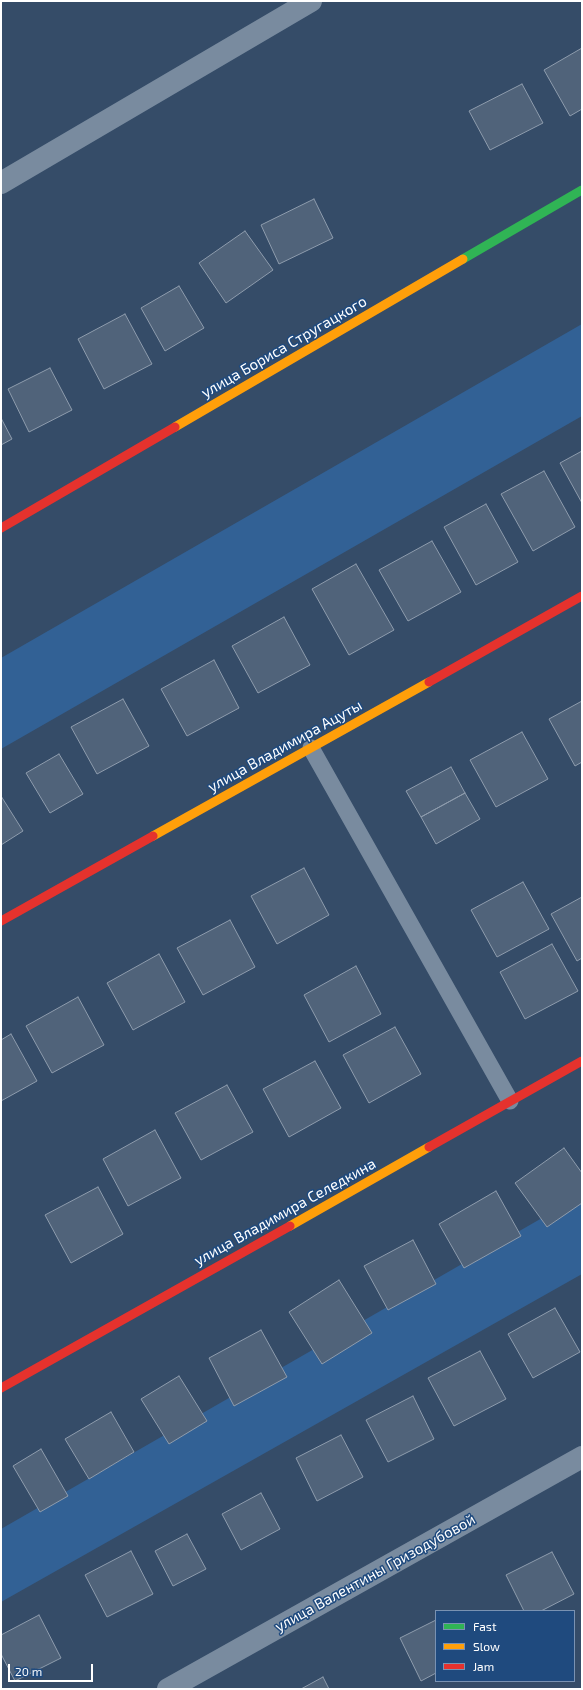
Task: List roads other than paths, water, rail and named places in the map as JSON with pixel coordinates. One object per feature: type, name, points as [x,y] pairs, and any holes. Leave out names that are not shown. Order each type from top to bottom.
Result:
[{"type":"street","points":[[1,183],[311,1]]},
{"type":"street","name":"улица Бориса Стругацкого","points":[[1,528],[582,190]]},
{"type":"street","name":"улица Владимира Ацуты","points":[[1,921],[582,596]]},
{"type":"street","name":"улица Владимира Селедкина","points":[[1,1388],[582,1061]]},
{"type":"street","name":"улица Валентины Гризодубовой","points":[[168,1689],[582,1457]]},
{"type":"lane","points":[[311,748],[510,1101]]}]
